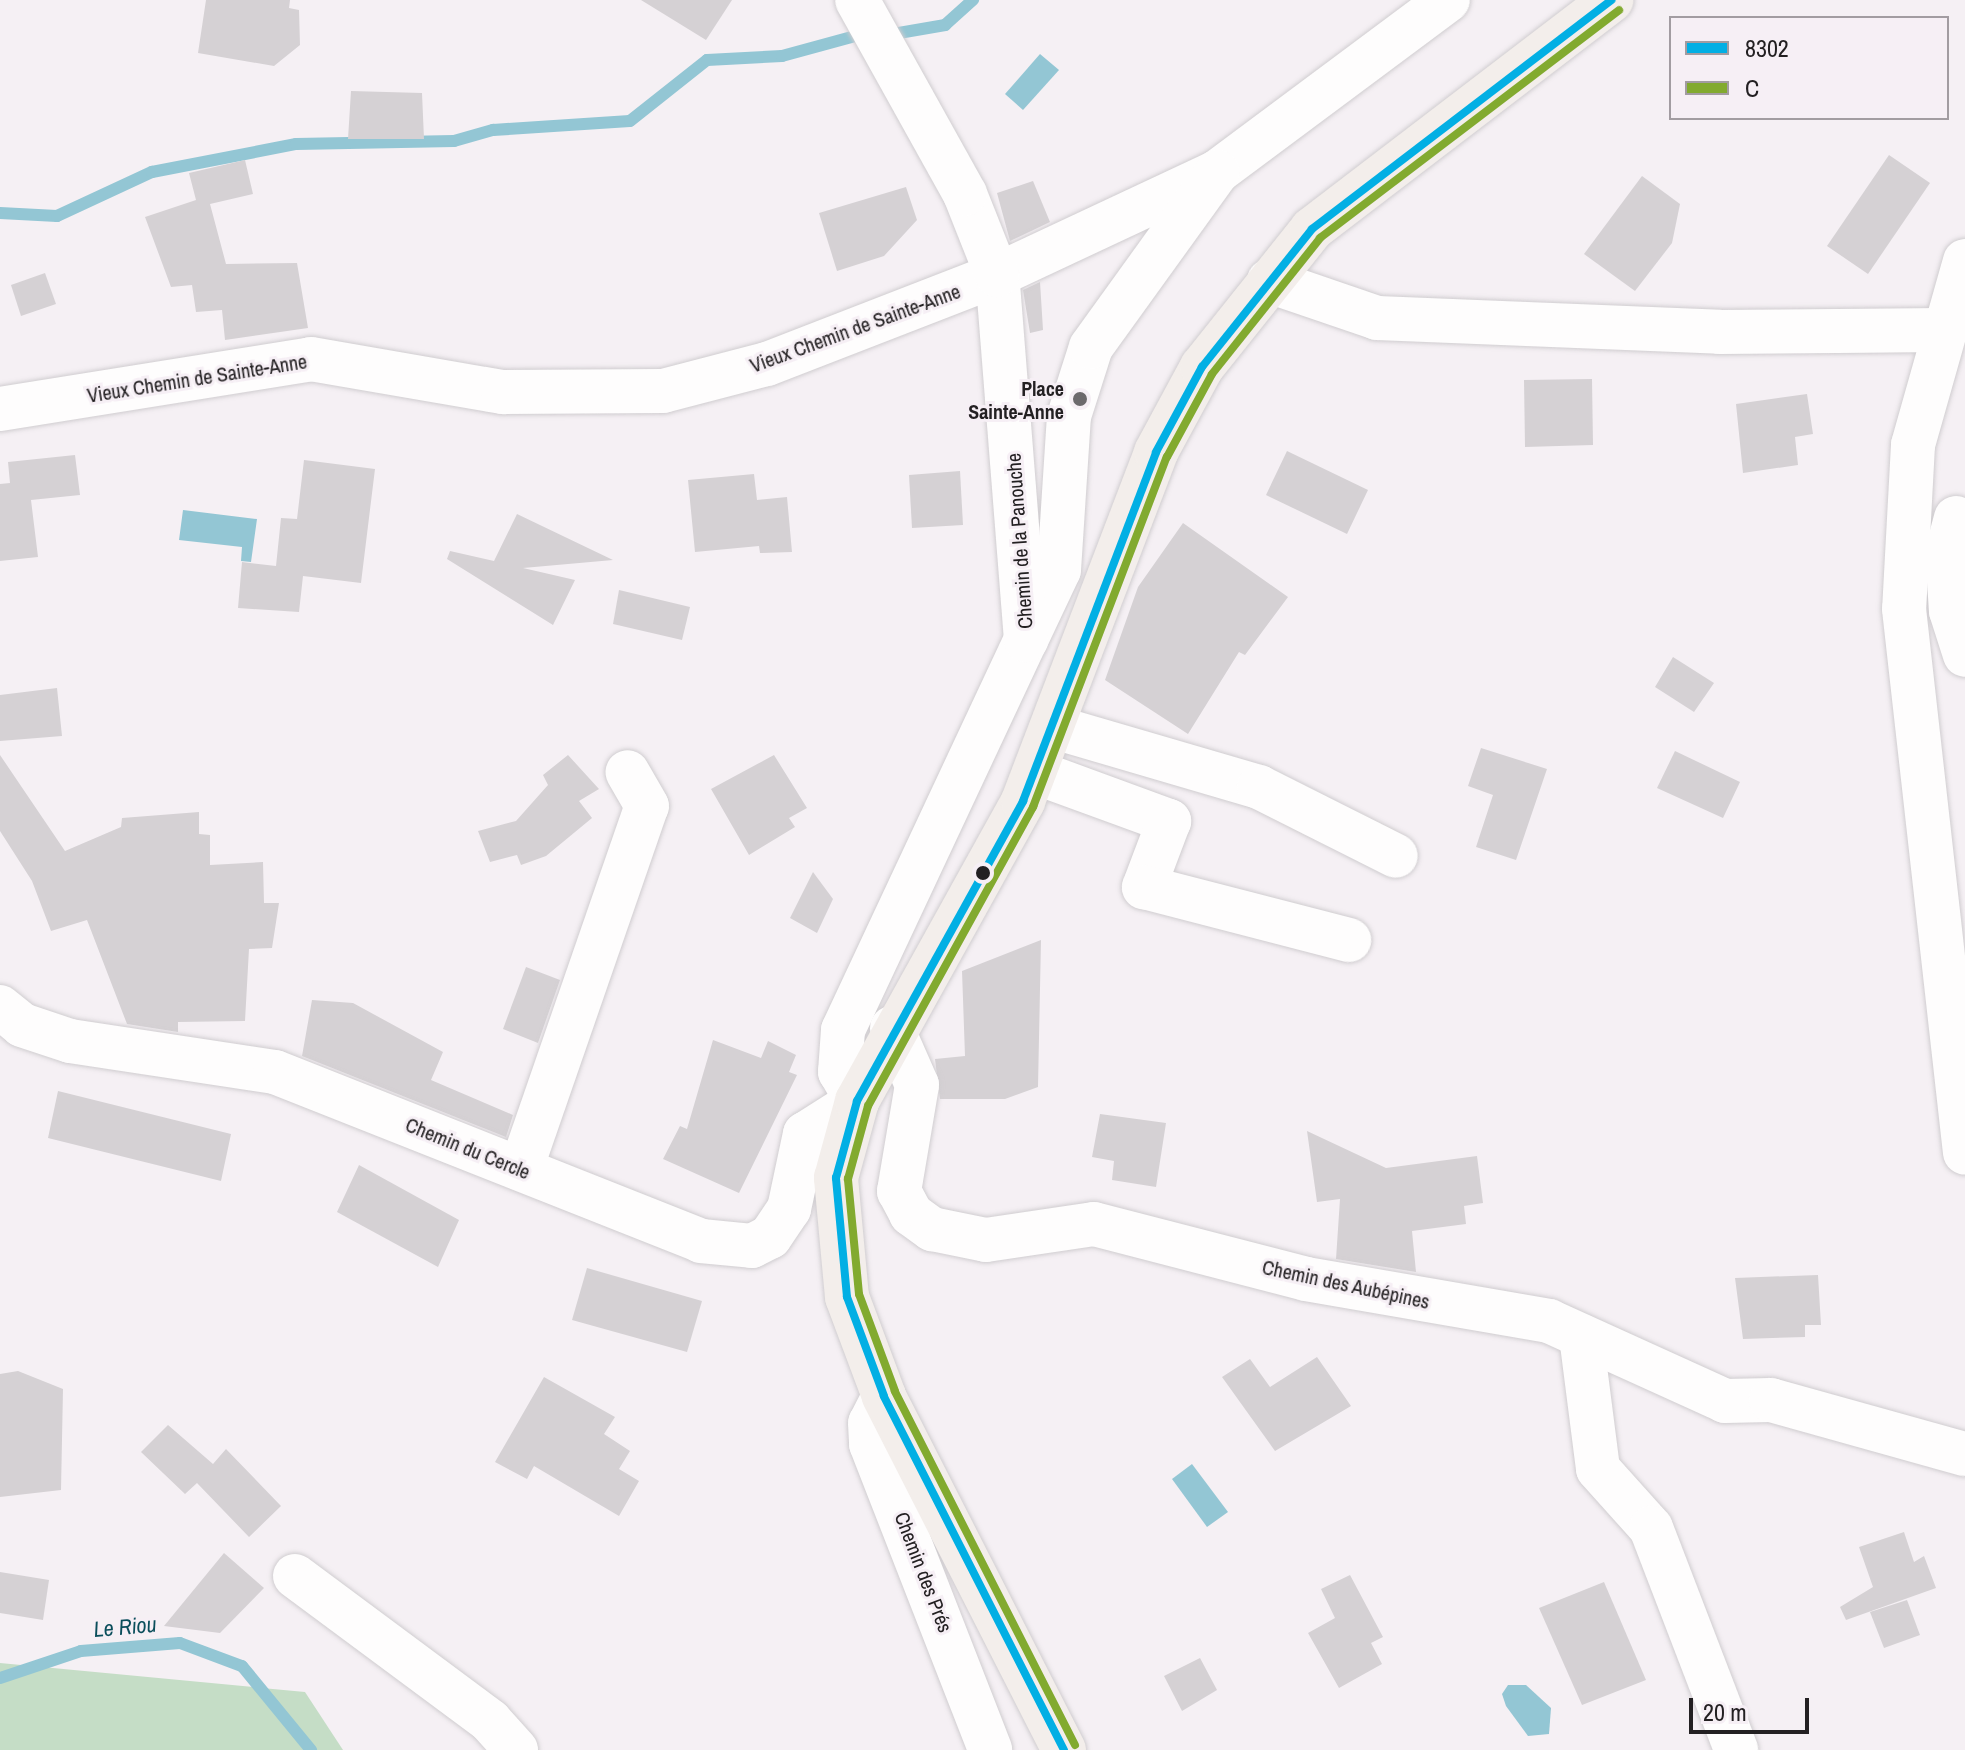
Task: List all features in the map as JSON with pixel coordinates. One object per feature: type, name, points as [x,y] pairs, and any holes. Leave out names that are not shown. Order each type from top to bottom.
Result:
[{"type":"main road","points":[[1064,1750],[884,1396],[847,1297],[837,1243],[836,1178],[857,1101],[892,1028],[1035,772],[1174,416],[1269,281],[1312,229],[1612,0]]},
{"type":"street","name":"Chemin de la Panouche","points":[[857,0],[965,194],[997,275],[1026,640],[843,1030],[840,1072],[857,1101]]},
{"type":"street","points":[[997,275],[1217,172],[1448,0]]},
{"type":"street","points":[[1026,640],[1059,570],[1069,416],[1091,347],[1217,172]]},
{"type":"street","points":[[1965,261],[1922,393],[1906,505],[1910,706],[1965,1153]]},
{"type":"street","name":"Vieux Chemin de Sainte-Anne","points":[[0,409],[311,359],[503,392],[663,391],[767,364],[997,275]]},
{"type":"street","points":[[1269,281],[1377,318],[1720,332],[1941,330]]},
{"type":"street","points":[[1906,505],[1960,508],[1948,566],[1965,655]]},
{"type":"street","points":[[1054,727],[1259,787],[1396,856]]},
{"type":"street","points":[[521,1169],[647,806],[627,772]]},
{"type":"street","points":[[1035,772],[1169,821],[1144,887],[1349,940]]},
{"type":"street","name":"Chemin du Cercle","points":[[0,1007],[22,1025],[70,1041],[275,1072],[701,1241],[752,1246],[770,1237],[789,1209],[805,1134],[857,1101]]},
{"type":"street","name":"Chemin des Aubépines","points":[[892,1028],[917,1085],[899,1191],[911,1214],[932,1229],[986,1240],[1094,1224],[1306,1279],[1549,1321],[1725,1401],[1771,1400],[1965,1454]]},
{"type":"street","points":[[1581,1336],[1598,1469],[1651,1528],[1736,1750]]},
{"type":"street","name":"Chemin des Prés","points":[[884,1396],[870,1423],[871,1444],[990,1750]]},
{"type":"street","points":[[295,1576],[490,1721],[516,1750]]},
{"type":"green space","points":[[0,1663],[305,1692],[343,1750],[0,1750]]},
{"type":"water","points":[[1040,54],[1059,70],[1023,110],[1005,94]]},
{"type":"water","points":[[183,510],[257,519],[251,562],[241,561],[242,547],[179,540]]},
{"type":"water","points":[[1192,1464],[1228,1512],[1207,1527],[1172,1479]]},
{"type":"water","points":[[1508,1685],[1526,1685],[1551,1708],[1549,1734],[1528,1736],[1506,1706],[1502,1694]]},
{"type":"building","points":[[206,0],[290,0],[289,8],[299,10],[300,45],[274,66],[198,53]]},
{"type":"building","points":[[641,0],[732,0],[706,40]]},
{"type":"building","points":[[351,91],[422,93],[424,139],[348,139]]},
{"type":"building","points":[[1889,155],[1930,183],[1868,274],[1827,246]]},
{"type":"building","points":[[245,160],[253,194],[210,204],[226,264],[297,263],[308,328],[225,340],[222,310],[196,312],[192,285],[171,287],[145,217],[196,200],[189,173]]},
{"type":"building","points":[[1642,176],[1680,204],[1672,243],[1635,291],[1584,254]]},
{"type":"building","points":[[1033,181],[1050,222],[1010,241],[997,193]]},
{"type":"building","points":[[906,187],[917,220],[884,256],[837,271],[819,213]]},
{"type":"building","points":[[45,273],[56,304],[21,316],[11,285]]},
{"type":"building","points":[[1040,282],[1043,330],[1030,333],[1023,290]]},
{"type":"building","points":[[1592,379],[1593,445],[1525,447],[1524,380]]},
{"type":"building","points":[[1807,394],[1813,434],[1795,437],[1798,465],[1743,473],[1736,404]]},
{"type":"building","points":[[1287,451],[1368,490],[1347,534],[1266,495]]},
{"type":"building","points":[[75,455],[80,495],[31,500],[38,557],[0,561],[0,484],[10,483],[8,462]]},
{"type":"building","points":[[304,460],[375,469],[361,583],[303,576],[299,612],[238,608],[242,562],[276,566],[281,518],[297,519]]},
{"type":"building","points":[[960,471],[963,525],[912,528],[909,475]]},
{"type":"building","points":[[754,474],[757,500],[787,497],[792,552],[760,553],[759,546],[695,552],[688,480]]},
{"type":"building","points":[[517,514],[613,560],[523,568],[575,580],[553,625],[447,559],[450,551],[494,561]]},
{"type":"building","points":[[1183,523],[1288,597],[1245,655],[1239,652],[1188,734],[1105,680],[1138,587]]},
{"type":"building","points":[[619,590],[690,607],[682,640],[613,624]]},
{"type":"building","points":[[1673,657],[1714,683],[1694,712],[1655,687]]},
{"type":"building","points":[[57,688],[62,736],[0,741],[0,695]]},
{"type":"building","points":[[1481,748],[1547,769],[1516,860],[1476,847],[1493,795],[1468,786]]},
{"type":"building","points":[[1675,751],[1740,782],[1723,818],[1657,788]]},
{"type":"building","points":[[0,755],[65,851],[121,827],[122,818],[199,812],[199,834],[210,835],[210,865],[263,862],[264,903],[279,903],[272,948],[249,949],[245,1021],[178,1022],[178,1032],[127,1024],[87,920],[51,931],[32,881],[0,831]]},
{"type":"building","points":[[568,755],[599,789],[579,801],[592,818],[546,856],[521,865],[517,855],[490,862],[478,831],[516,821],[548,785],[543,775]]},
{"type":"building","points":[[774,755],[807,808],[789,818],[795,827],[749,855],[711,789]]},
{"type":"building","points":[[813,872],[833,899],[817,933],[790,918]]},
{"type":"building","points":[[1041,940],[1038,1087],[1005,1099],[940,1099],[935,1059],[965,1056],[962,971]]},
{"type":"building","points":[[526,967],[560,980],[538,1043],[503,1029]]},
{"type":"building","points":[[312,1000],[353,1003],[443,1052],[431,1080],[513,1115],[506,1137],[302,1056]]},
{"type":"building","points":[[713,1040],[761,1058],[768,1041],[796,1055],[789,1072],[797,1075],[739,1193],[663,1159],[680,1126],[687,1129]]},
{"type":"building","points":[[58,1091],[231,1134],[221,1181],[48,1138]]},
{"type":"building","points":[[1100,1114],[1166,1123],[1156,1187],[1112,1180],[1114,1161],[1092,1157]]},
{"type":"building","points":[[1307,1131],[1386,1168],[1477,1156],[1483,1203],[1464,1206],[1466,1224],[1412,1231],[1416,1272],[1336,1259],[1340,1199],[1317,1202]]},
{"type":"building","points":[[359,1165],[459,1220],[438,1267],[337,1212]]},
{"type":"building","points":[[587,1268],[702,1301],[687,1352],[572,1320]]},
{"type":"building","points":[[1818,1275],[1821,1325],[1805,1325],[1805,1337],[1743,1339],[1735,1278]]},
{"type":"building","points":[[1317,1357],[1351,1406],[1275,1451],[1222,1377],[1250,1359],[1270,1387]]},
{"type":"building","points":[[18,1371],[63,1389],[61,1490],[0,1497],[0,1374]]},
{"type":"building","points":[[544,1377],[615,1417],[604,1434],[630,1451],[619,1469],[639,1481],[619,1516],[534,1466],[527,1479],[495,1462]]},
{"type":"building","points":[[168,1425],[213,1464],[226,1449],[281,1506],[249,1537],[197,1483],[185,1494],[141,1452]]},
{"type":"building","points":[[1904,1532],[1914,1562],[1924,1556],[1936,1588],[1846,1620],[1840,1607],[1873,1587],[1859,1547]]},
{"type":"building","points":[[224,1553],[264,1588],[220,1633],[164,1626]]},
{"type":"building","points":[[0,1572],[49,1580],[43,1620],[0,1613]]},
{"type":"building","points":[[1350,1575],[1383,1637],[1371,1643],[1382,1664],[1339,1688],[1308,1633],[1335,1618],[1321,1589]]},
{"type":"building","points":[[1604,1582],[1646,1680],[1582,1705],[1539,1608]]},
{"type":"building","points":[[1907,1600],[1920,1635],[1884,1648],[1870,1612]]},
{"type":"building","points":[[1200,1658],[1217,1690],[1182,1711],[1164,1676]]},
{"type":"waterway","points":[[893,34],[945,25],[973,0]]},
{"type":"waterway","points":[[0,213],[57,216],[152,172],[296,144],[454,141],[493,130],[630,121],[707,60],[782,56],[855,36]]},
{"type":"waterway","name":"Le Riou","points":[[0,1678],[81,1651],[180,1643],[242,1666],[311,1750]]},
{"type":"transit line","name":"8302","points":[[1064,1750],[884,1396],[847,1297],[836,1178],[857,1101],[1023,801],[1156,452],[1202,367],[1312,229],[1612,0]]},
{"type":"transit line","name":"C","points":[[1075,1745],[895,1391],[859,1294],[848,1179],[868,1106],[1033,807],[1167,457],[1212,374],[1320,238],[1619,10]]},
{"type":"place","name":"Place Sainte-Anne","points":[[1080,399]]}]
